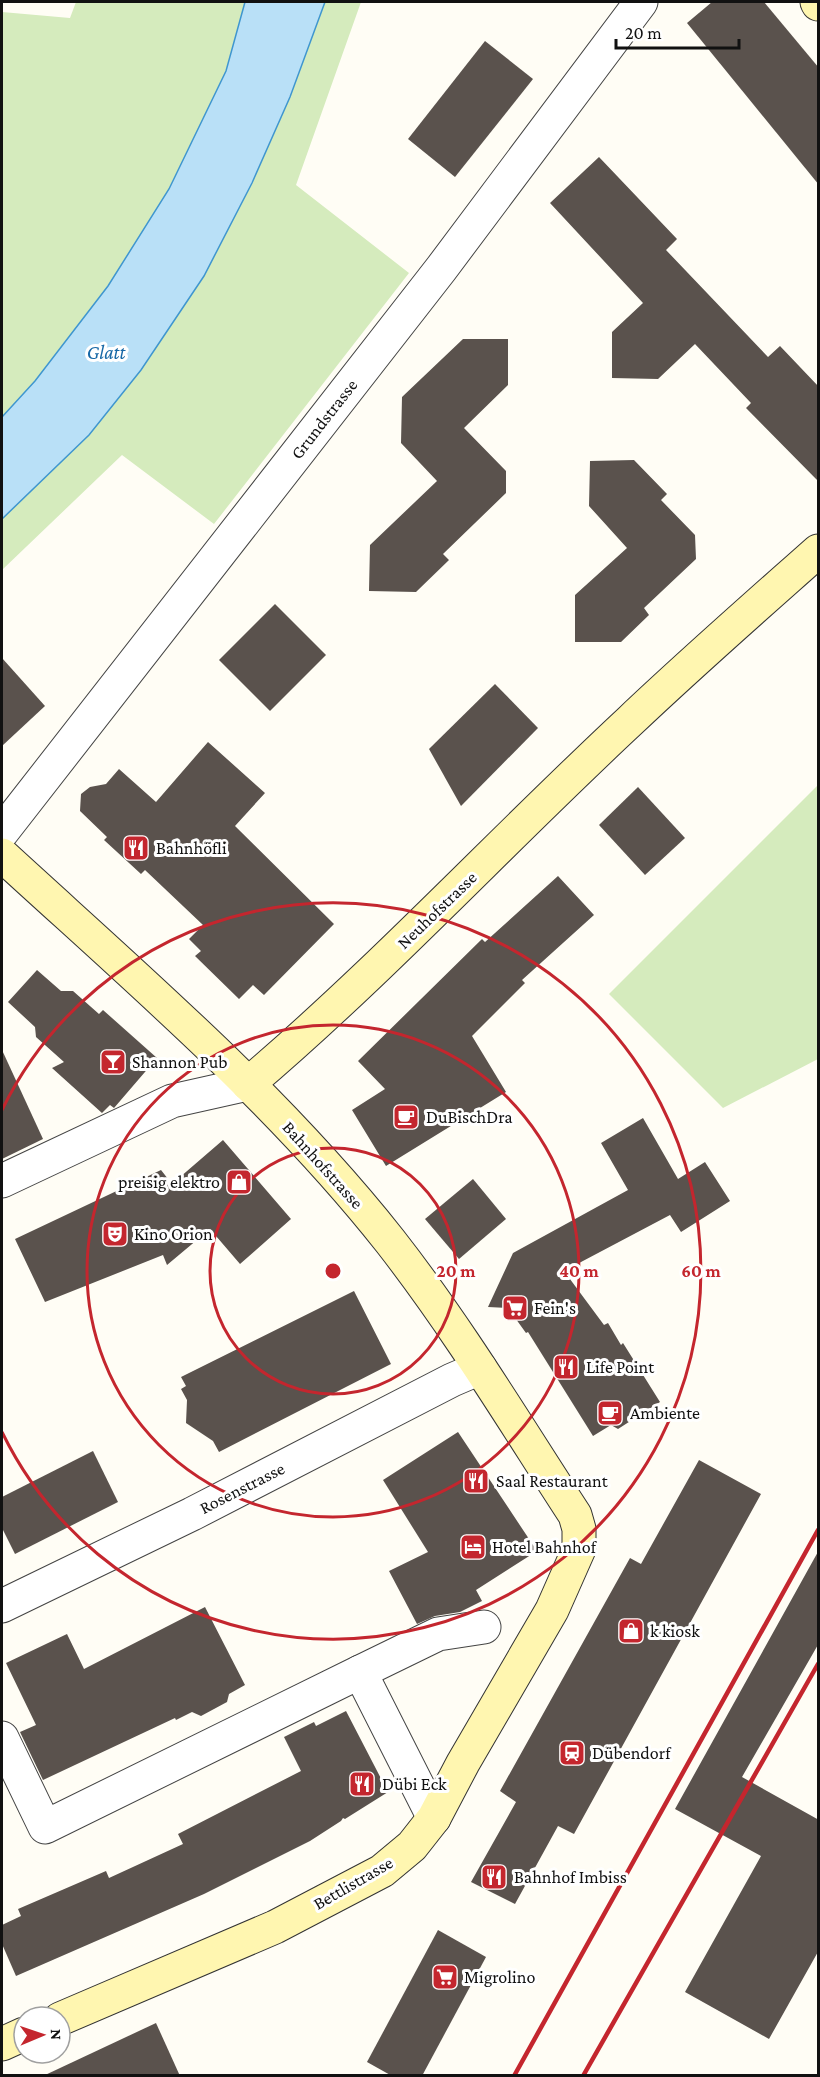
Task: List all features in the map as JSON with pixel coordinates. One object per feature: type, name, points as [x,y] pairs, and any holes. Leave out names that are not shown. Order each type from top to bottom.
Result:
[{"type":"street","name":"Grundstrasse","points":[[2,832],[441,269],[641,2]]},
{"type":"street","name":"Neuhofstrasse","points":[[2,1181],[172,1101],[248,1084],[310,1031],[629,722],[819,551]]},
{"type":"street","name":"Bahnhofstrasse","points":[[2,855],[183,1020],[248,1084],[324,1164],[390,1241],[453,1326],[575,1515],[579,1529]]},
{"type":"street","name":"Rosenstrasse","points":[[2,1606],[192,1514],[452,1380],[480,1368]]},
{"type":"street","name":"Bettlistrasse","points":[[72,2014],[275,1927],[382,1871],[412,1845],[434,1818],[552,1610],[579,1548],[579,1529]]},
{"type":"street","points":[[2,1738],[45,1827],[438,1634],[484,1627]]},
{"type":"street","points":[[360,1672],[434,1818]]},
{"type":"green space","points":[[76,2],[245,2],[226,71],[169,189],[108,286],[35,381],[2,417],[2,12],[70,18]]},
{"type":"green space","points":[[325,2],[361,2],[296,185],[409,273],[214,524],[122,455],[2,570],[2,519],[89,435],[141,370],[204,276],[252,183],[290,97]]},
{"type":"green space","points":[[818,785],[818,1059],[723,1108],[609,994]]},
{"type":"water","name":"Glatt","points":[[245,2],[325,2],[290,97],[252,183],[204,276],[141,370],[89,435],[2,519],[2,417],[35,381],[108,286],[169,189],[226,71]]},
{"type":"building","points":[[712,2],[764,2],[819,68],[819,185],[687,23]]},
{"type":"building","points":[[485,41],[533,79],[455,177],[408,139]]},
{"type":"building","points":[[599,157],[677,239],[666,250],[768,357],[780,346],[819,387],[819,482],[746,408],[751,403],[695,344],[658,379],[612,378],[612,332],[643,303],[550,203]]},
{"type":"building","points":[[463,339],[508,339],[508,385],[464,428],[506,471],[506,493],[443,554],[449,560],[416,592],[369,591],[370,545],[437,481],[401,443],[402,397]]},
{"type":"building","points":[[634,460],[667,494],[661,500],[695,535],[696,559],[644,608],[649,615],[621,642],[575,642],[575,595],[627,548],[589,506],[590,461]]},
{"type":"building","points":[[275,604],[326,655],[270,711],[219,660]]},
{"type":"building","points":[[2,658],[45,706],[2,746]]},
{"type":"building","points":[[495,684],[538,728],[461,806],[429,749]]},
{"type":"building","points":[[208,742],[265,793],[235,826],[334,924],[264,995],[253,985],[239,999],[195,956],[201,951],[189,939],[203,925],[145,870],[141,874],[104,840],[107,837],[80,811],[81,794],[90,787],[106,784],[119,769],[156,802]]},
{"type":"building","points":[[638,787],[685,838],[645,875],[599,825]]},
{"type":"building","points":[[558,876],[594,915],[522,980],[525,983],[472,1036],[506,1092],[386,1166],[352,1110],[385,1089],[358,1061],[482,939],[485,942]]},
{"type":"building","points":[[37,970],[61,991],[73,991],[99,1014],[103,1010],[157,1058],[114,1108],[110,1105],[102,1113],[52,1068],[64,1062],[36,1037],[35,1027],[8,1002]]},
{"type":"building","points":[[2,1050],[43,1139],[2,1159]]},
{"type":"building","points":[[643,1118],[678,1179],[705,1162],[730,1201],[681,1232],[670,1215],[564,1271],[604,1325],[608,1323],[621,1345],[623,1343],[660,1402],[618,1429],[611,1425],[593,1436],[528,1332],[526,1333],[508,1308],[488,1307],[513,1253],[628,1190],[601,1143]]},
{"type":"building","name":"Kino Orion","points":[[223,1140],[291,1219],[240,1264],[210,1229],[167,1265],[163,1255],[45,1302],[15,1239],[161,1170],[172,1184]]},
{"type":"building","points":[[473,1179],[506,1219],[459,1259],[425,1219]]},
{"type":"building","points":[[354,1291],[391,1364],[219,1452],[213,1441],[186,1423],[187,1400],[181,1389],[186,1386],[181,1377]]},
{"type":"building","points":[[458,1432],[537,1551],[476,1590],[482,1601],[460,1612],[435,1616],[417,1624],[389,1571],[428,1552],[383,1480]]},
{"type":"building","points":[[93,1451],[118,1502],[15,1554],[2,1528],[2,1497]]},
{"type":"building","points":[[699,1460],[761,1494],[574,1834],[558,1826],[515,1904],[471,1882],[516,1802],[500,1791],[630,1558],[641,1564]]},
{"type":"building","points":[[819,1550],[819,1643],[742,1777],[819,1820],[819,1950],[769,2039],[685,1992],[761,1856],[675,1809]]},
{"type":"building","points":[[205,1607],[245,1685],[229,1694],[227,1702],[201,1716],[192,1712],[176,1720],[175,1718],[43,1780],[20,1732],[36,1725],[6,1663],[67,1634],[84,1669]]},
{"type":"building","points":[[346,1711],[388,1792],[345,1819],[343,1818],[310,1841],[204,1894],[16,1976],[2,1944],[2,1925],[21,1916],[18,1909],[106,1871],[109,1878],[183,1844],[178,1834],[301,1771],[284,1737],[314,1722],[316,1726]]},
{"type":"building","points":[[438,1930],[486,1957],[422,2076],[392,2076],[367,2062]]},
{"type":"building","points":[[156,2023],[180,2076],[43,2076],[66,2065],[72,2065],[72,2062]]},
{"type":"railway","points":[[514,2076],[818,1530]]},
{"type":"railway","points":[[583,2076],[818,1664]]},
{"type":"place","name":"Bahnhöfli","points":[[136,848]]},
{"type":"place","name":"Shannon Pub","points":[[113,1062]]},
{"type":"place","name":"DuBischDra","points":[[406,1117]]},
{"type":"place","name":"preisig elektro","points":[[239,1182]]},
{"type":"place","name":"Kino Orion","points":[[115,1234]]},
{"type":"place","name":"Fein's","points":[[515,1308]]},
{"type":"place","name":"Life Point","points":[[566,1367]]},
{"type":"place","name":"Ambiente","points":[[610,1413]]},
{"type":"place","name":"Saal Restaurant","points":[[476,1481]]},
{"type":"place","name":"Hotel Bahnhof","points":[[473,1547]]},
{"type":"place","name":"k kiosk","points":[[631,1631]]},
{"type":"place","name":"Dübendorf","points":[[572,1753]]},
{"type":"place","name":"Dübi Eck","points":[[362,1784]]},
{"type":"place","name":"Bahnhof Imbiss","points":[[494,1877]]},
{"type":"place","name":"Migrolino","points":[[445,1977]]}]
